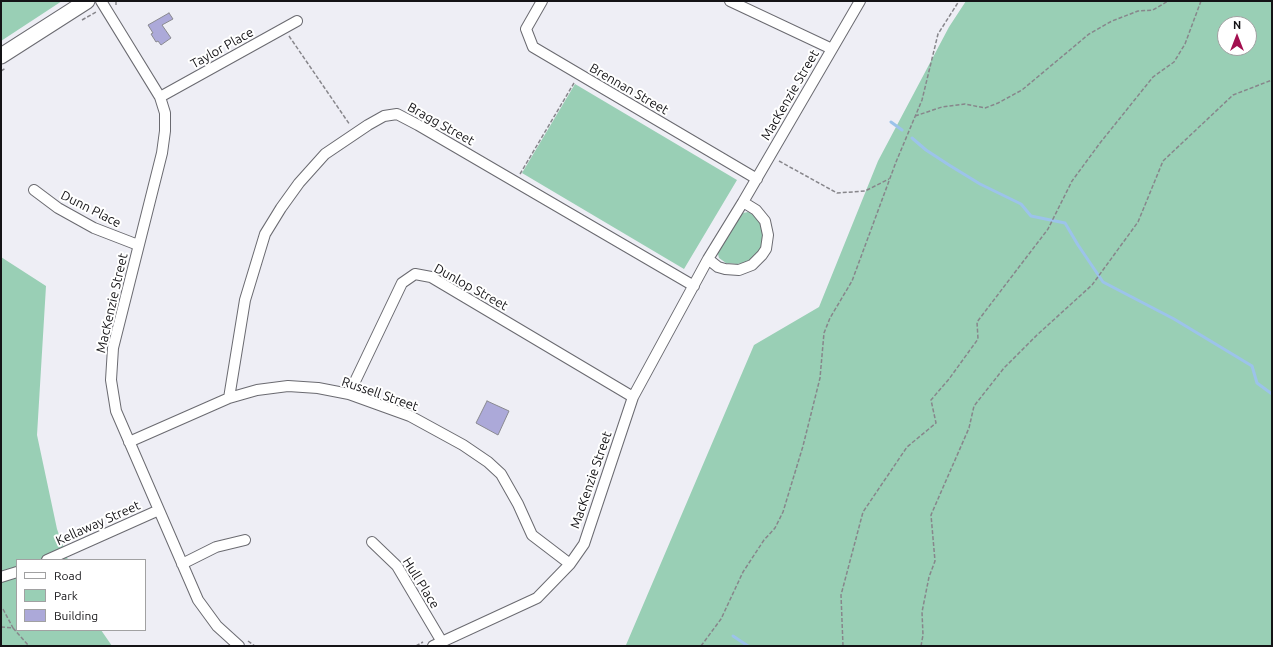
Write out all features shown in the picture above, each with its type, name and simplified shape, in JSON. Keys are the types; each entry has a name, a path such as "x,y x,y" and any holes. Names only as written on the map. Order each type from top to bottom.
{"street":[{"path":"1,56 87,1"},
{"name":"MacKenzie Street","path":"101,1 160,98 165,113 165,131 162,153 113,348 111,380 116,411 198,600 217,626 244,644"},
{"name":"Brennan Street","path":"542,1 526,29 533,47 757,179"},
{"path":"730,1 832,50"},
{"name":"MacKenzie Street","path":"433,642 537,598 570,564 584,544 633,397 708,259 757,179 860,1"},
{"name":"Taylor Place","path":"160,98 297,21"},
{"name":"Bragg Street","path":"229,398 245,300 265,234 281,208 299,184 326,154 355,133 384,116 397,114 418,125 694,286"},
{"name":"Dunn Place","path":"34,190 58,208 88,225 138,245"},
{"path":"708,259 718,267 739,270 752,265 762,255 768,242 765,221 756,210 743,202"},
{"name":"Dunlop Street","path":"349,394 402,283 415,274 431,277 633,397"},
{"name":"Russell Street","path":"130,442 229,398 257,390 288,386 318,388 349,394 410,416 463,445 488,462 501,474 518,504 532,535 570,564"},
{"name":"Kellaway Street","path":"49,559 159,510"},
{"path":"182,564 216,547 245,540"},
{"name":"Hull Place","path":"372,542 397,566 433,642"},
{"path":"1,577 16,572"}],"path":[{"path":"701,646 721,619 743,572 764,540 775,528 783,512 803,446 820,378 824,333 830,318 852,281 889,179 922,100 938,34 958,1"},
{"path":"915,116 942,107 965,104 985,108 998,103 1022,90 1089,34 1112,20 1138,11 1153,10 1168,1"},
{"path":"843,646 840,595 863,512 907,447 936,423 931,400 949,379 978,339 977,322 1048,229 1072,181 1100,143 1154,77 1174,62 1185,44 1201,1"},
{"path":"284,29 355,133"},
{"path":"515,182 579,74"},
{"path":"921,646 923,635 922,612 929,577 934,561 931,515 969,428 974,406 1004,368 1037,335 1092,285 1138,222 1163,161 1233,95 1272,80"},
{"path":"770,156 837,193 865,191 889,179"},
{"path":"3,609 13,628 29,646"},
{"path":"1,627 13,628"},
{"path":"416,646 433,642"},
{"path":"244,644 255,646"}],"green space":[{"path":"1,1 62,1 1,41"},
{"path":"966,1 1272,1 1272,646 623,646 626,645 754,345 819,307 878,161 949,27"},
{"path":"575,84 737,180 684,269 522,173"},
{"path":"748,212 759,219 764,229 762,248 752,259 744,263 726,263 719,258 719,250 740,215"},
{"path":"1,257 46,286 37,435 57,529 68,559 16,559 16,631 102,631 112,646 1,646"}],"building":[{"path":"169,13 173,19 162,25 171,38 161,45 158,41 156,42 148,25"},
{"path":"487,401 509,411 498,435 476,423"}],"waterway":[{"path":"891,122 902,130"},
{"path":"912,138 926,150 980,184 1021,204 1031,216 1065,223 1103,282 1174,319 1252,366 1257,383 1272,394"},
{"path":"733,636 748,646"}]}
